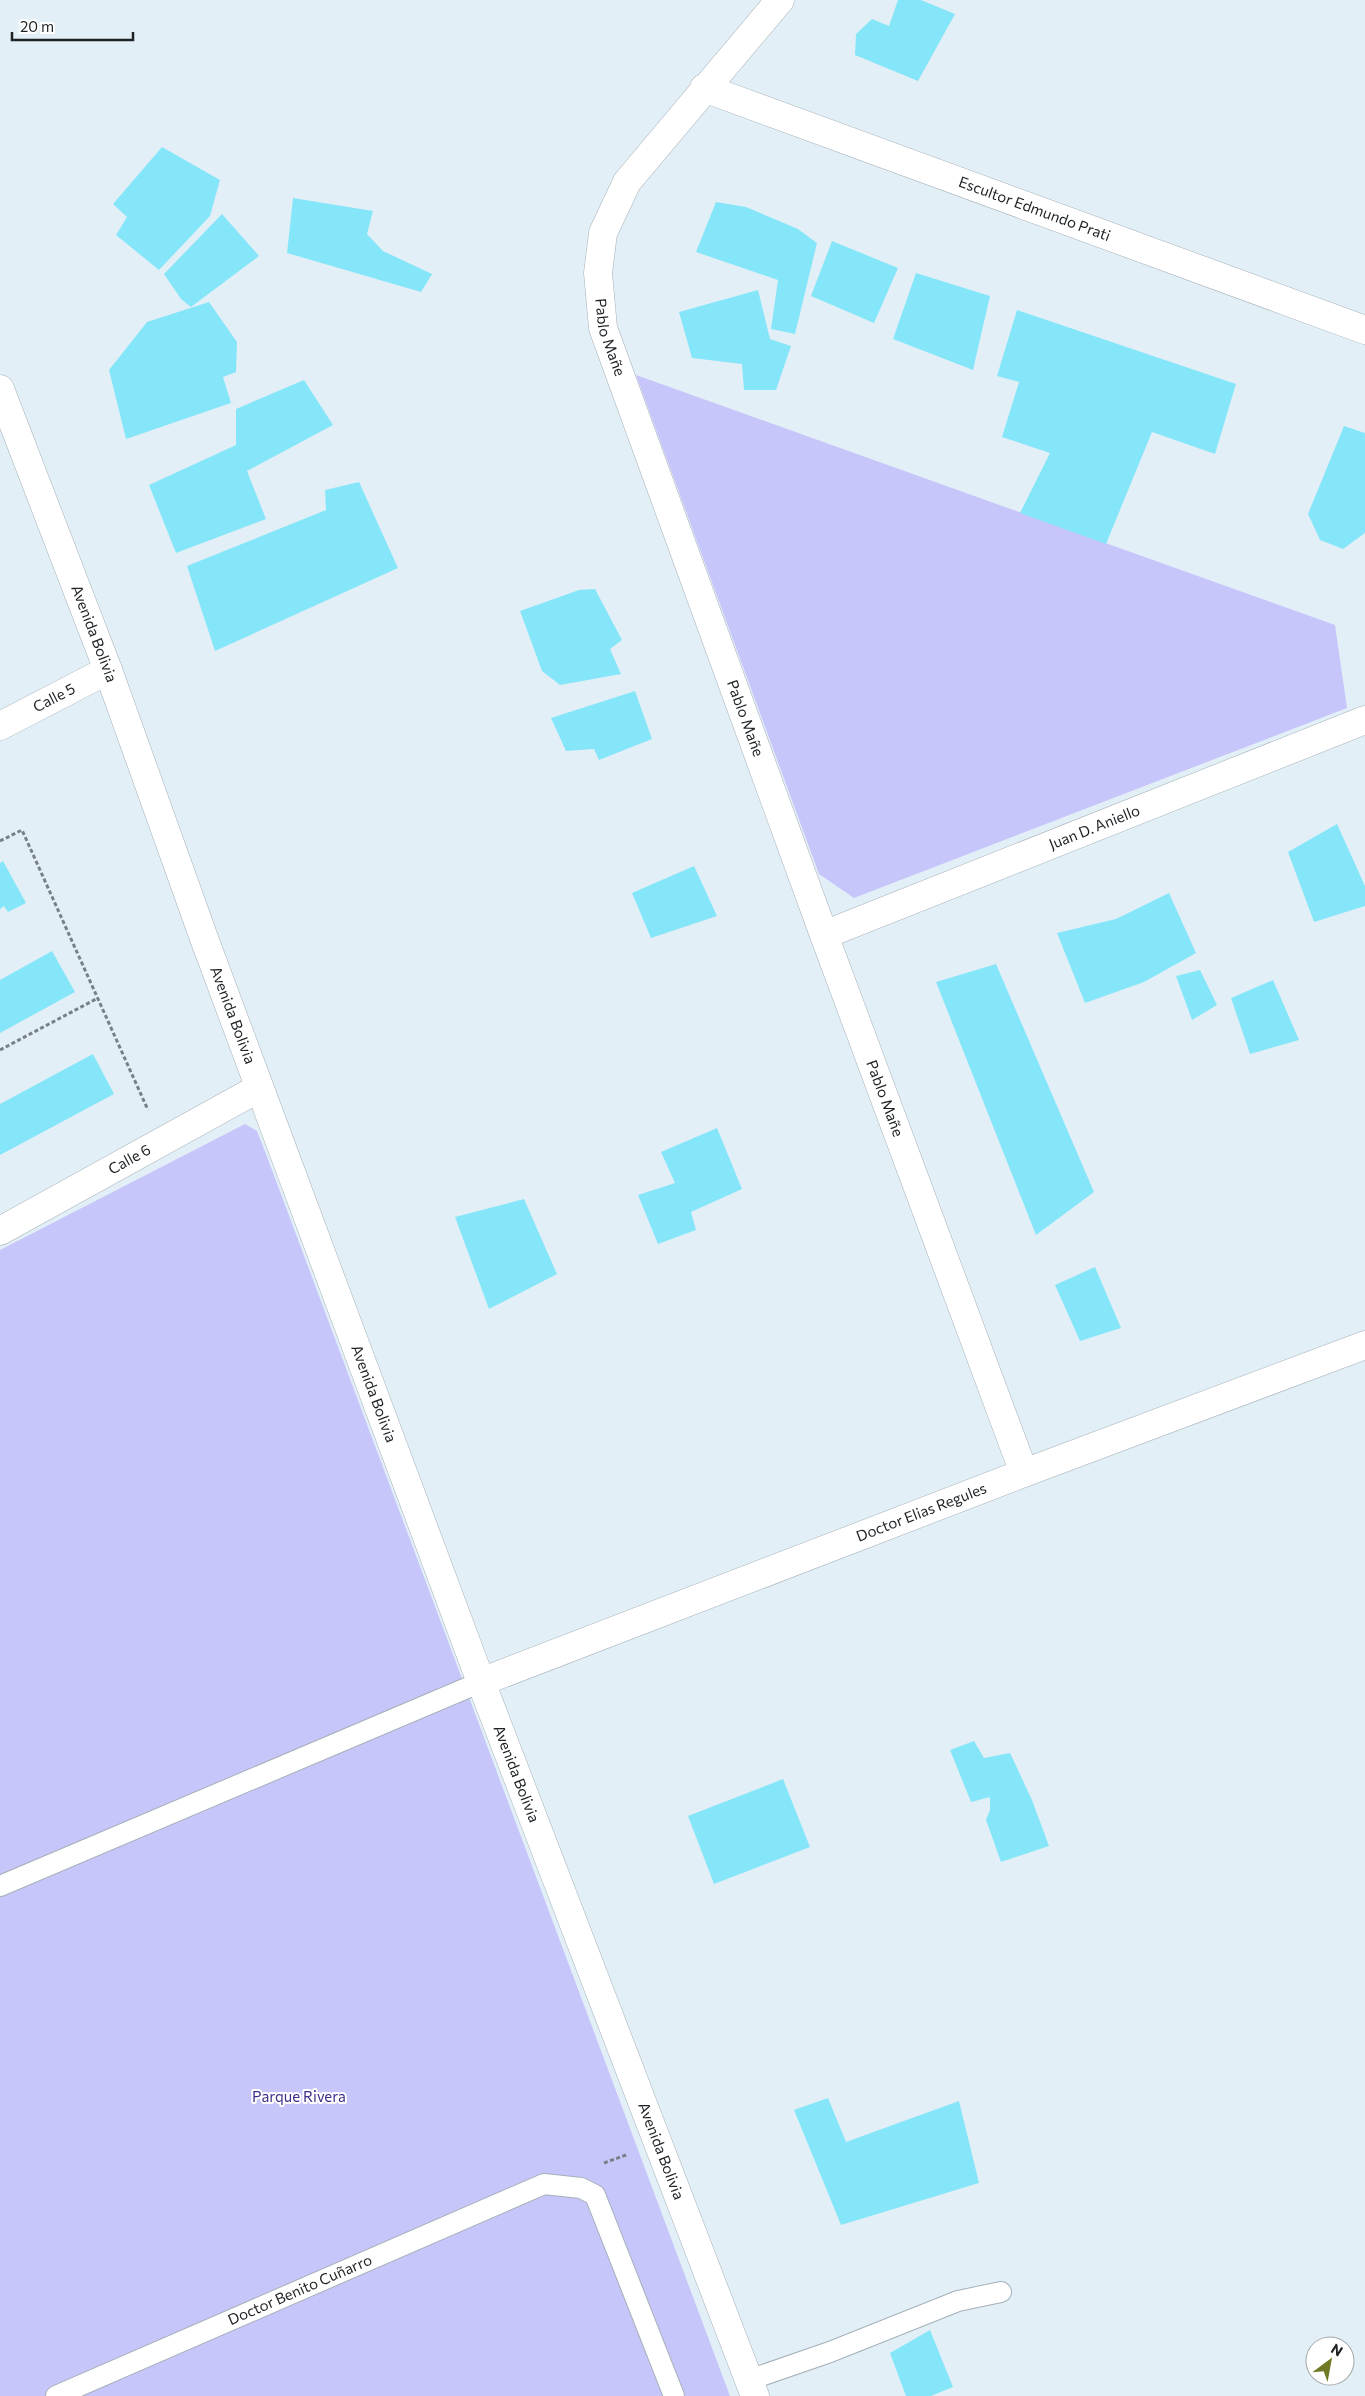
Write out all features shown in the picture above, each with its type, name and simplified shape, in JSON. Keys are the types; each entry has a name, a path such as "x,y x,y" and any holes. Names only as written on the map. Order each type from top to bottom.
{"street":[{"name":"Pablo Mañe","path":"780,0 704,88 627,182 603,233 598,273 602,328 824,935 1024,1473"},
{"name":"Escultor Edmundo Prati","path":"704,88 1365,330"},
{"name":"Avenida Bolivia","path":"0,389 108,670 260,1088 481,1682 752,2388"},
{"name":"Calle 5","path":"0,726 108,670"},
{"name":"Juan D. Aniello","path":"824,935 1365,720"},
{"name":"Calle 6","path":"0,1231 260,1088"},
{"name":"Doctor Elias Regules","path":"481,1682 1024,1473 1365,1345"}],"lane":[{"path":"0,1886 481,1682"},
{"path":"0,1871 26,1876"},
{"name":"Doctor Benito Cuñarro","path":"56,2396 544,2184 582,2188 595,2195 674,2396"},
{"path":"752,2388 830,2352 958,2301 1001,2292"}],"path":[{"path":"0,841 22,830 150,1112"},
{"path":"0,1050 98,998"}],"green space":[{"path":"636,375 1335,625 1347,708 854,898 819,874"},
{"name":"Parque Rivera","path":"245,1124 257,1131 266,1154 730,2396 0,2396 0,1250"}],"building":[{"path":"898,0 921,0 955,14 918,81 855,55 856,34 872,19 889,26"},
{"path":"162,147 220,180 210,216 159,270 116,235 127,217 113,204"},
{"path":"293,198 373,211 367,234 383,251 432,274 421,292 287,253"},
{"path":"716,202 746,207 798,229 817,243 795,334 771,329 778,280 696,252"},
{"path":"222,214 259,256 191,307 181,299 164,274"},
{"path":"832,241 898,268 874,323 811,296"},
{"path":"916,273 990,296 973,370 893,339"},
{"path":"758,290 770,339 791,346 776,390 744,390 742,364 692,358 679,312"},
{"path":"209,302 237,342 236,372 223,377 231,403 126,439 109,370 147,322"},
{"path":"1017,310 1236,384 1215,454 1152,432 1106,544 1020,513 1050,453 1002,437 1019,382 997,376"},
{"path":"304,380 333,425 247,471 266,519 176,553 149,485 236,445 236,409"},
{"path":"1344,426 1365,433 1365,533 1343,549 1320,540 1308,514"},
{"path":"359,482 398,568 215,651 187,566 326,510 325,490"},
{"path":"595,589 622,640 610,649 621,674 560,685 542,671 520,611 579,590"},
{"path":"635,691 652,739 599,760 594,749 566,751 551,718"},
{"path":"1337,824 1365,886 1365,906 1314,922 1288,852"},
{"path":"3,861 26,903 8,912 4,906 0,909 0,863"},
{"path":"694,866 717,916 651,938 632,893"},
{"path":"1169,893 1196,953 1144,982 1085,1003 1057,933 1116,919"},
{"path":"52,951 75,992 0,1033 0,980"},
{"path":"996,964 1094,1192 1036,1235 936,982"},
{"path":"1200,970 1217,1005 1192,1020 1176,976"},
{"path":"1273,980 1299,1040 1250,1054 1231,998"},
{"path":"93,1054 114,1094 0,1155 0,1104"},
{"path":"717,1128 742,1189 691,1212 696,1230 658,1244 638,1195 675,1183 661,1152"},
{"path":"524,1199 557,1274 489,1309 455,1217"},
{"path":"1095,1267 1121,1328 1080,1341 1055,1285"},
{"path":"974,1741 984,1758 1010,1753 1032,1800 1049,1846 1001,1862 986,1820 990,1810 990,1797 971,1802 950,1750"},
{"path":"783,1779 810,1847 714,1884 688,1816"},
{"path":"828,2098 846,2142 959,2101 979,2183 841,2225 794,2110"},
{"path":"930,2330 953,2387 931,2396 906,2396 890,2353"}]}
